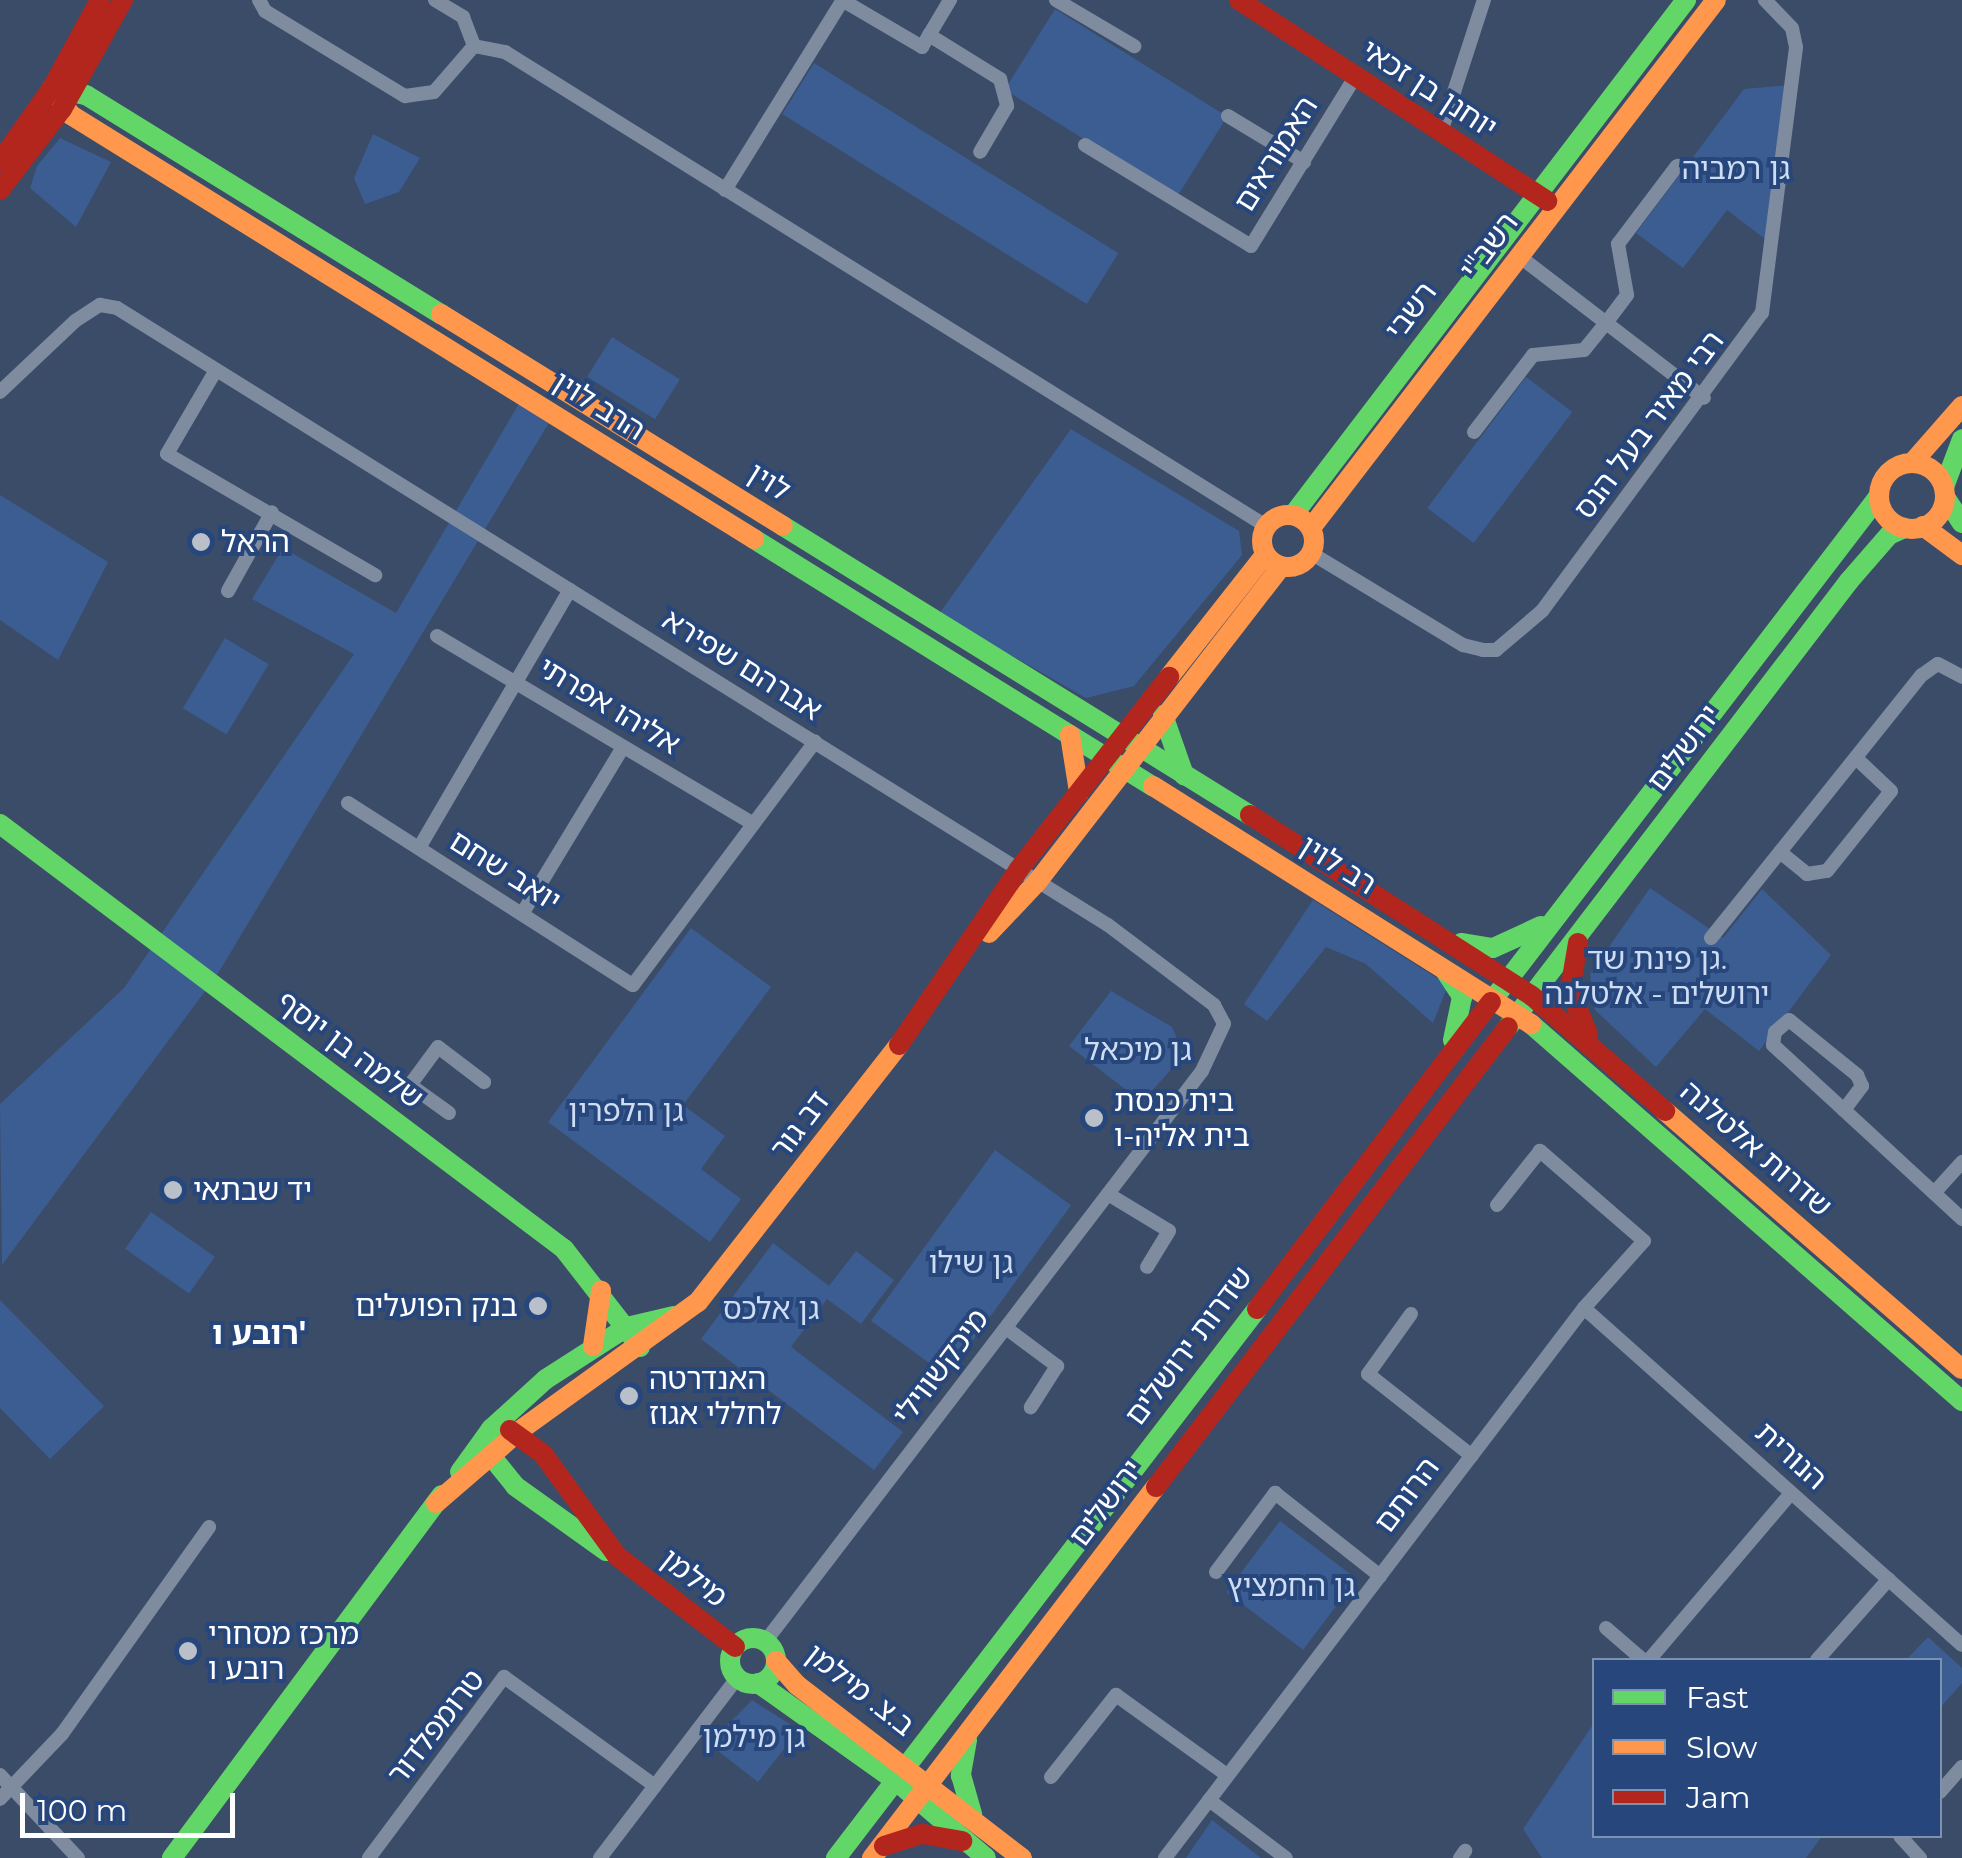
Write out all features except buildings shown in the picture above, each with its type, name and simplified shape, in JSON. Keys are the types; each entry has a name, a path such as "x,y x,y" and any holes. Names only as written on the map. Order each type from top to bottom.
{"main road":[{"path":"0,190 62,109 63,89 100,0"},
{"path":"0,162 92,58 123,0"},
{"name":"יוחנן בן זכאי","path":"1239,0 1556,207"},
{"name":"רשבי","path":"1302,522 1536,194 1686,0"},
{"name":"רשב\"י","path":"1302,522 1518,256 1716,0"},
{"path":"92,58 108,108"},
{"name":"לוין","path":"63,89 108,108 1507,979"},
{"name":"הרב לוין","path":"62,109 1124,769"},
{"path":"40,139 93,130"},
{"path":"1962,406 1912,462 1889,472 1879,496 1886,516 1962,555"},
{"path":"1914,527 1936,518 1962,438"},
{"path":"1912,462 1935,472 1962,523"},
{"name":"ירושלים","path":"1556,915 1879,496"},
{"path":"1124,769 1130,742 1273,561 1266,526 1302,522 1311,554 1298,566 1273,561"},
{"name":"ירושלים","path":"1526,1004 1849,581 1889,535 1914,527"},
{"path":"1094,719 1159,706"},
{"path":"1159,706 1184,776"},
{"path":"1070,735 1079,792"},
{"name":"דב גור","path":"436,1503 518,1431 682,1314 728,1270 958,966 1018,869 1106,757 1130,742"},
{"name":"דב גור","path":"958,966 1038,881 1124,769"},
{"name":"רב לוין","path":"1124,769 1493,996 1526,1004"},
{"name":"שלמה בן יוסף","path":"0,824 564,1249 601,1291 640,1347"},
{"path":"1449,940 1494,948 1522,940 1556,915"},
{"name":"שדרות ירושלים","path":"870,1814 1556,915"},
{"path":"1586,925 1573,955 1570,990 1597,1048"},
{"path":"1438,962 1462,997 1442,1063"},
{"name":"שדרות אלטלנה","path":"1507,979 1563,1048 1962,1401"},
{"path":"1472,1075 1526,1004"},
{"name":"שדרות אלטלנה","path":"1526,1004 1597,1048 1962,1369"},
{"path":"1472,1075 1514,1042 1539,1038 1563,1048"},
{"name":"ירושלים","path":"971,1730 1472,1075"},
{"path":"593,1346 601,1291"},
{"name":"דב גור","path":"172,1858 491,1429 593,1346 627,1327 682,1314"},
{"path":"544,1454 547,1412"},
{"path":"491,1429 518,1431 544,1454 617,1556 559,1523 515,1486 491,1456 491,1429"},
{"path":"464,1478 515,1486"},
{"name":"מילמן","path":"617,1556 734,1648"},
{"path":"752,1638 765,1642 776,1661 758,1684 737,1678 730,1660 734,1648 752,1638"},
{"name":"ב.צ. מילמן","path":"776,1661 797,1685 924,1791"},
{"name":"ב.צ. מילמן","path":"758,1684 871,1750"},
{"path":"875,1854 971,1730"},
{"path":"971,1730 961,1775 975,1820"},
{"path":"836,1858 870,1814 871,1750 933,1734"},
{"name":"דב גור","path":"154,1858 260,1736"},
{"path":"924,1791 975,1820 1022,1858"},
{"path":"924,1791 986,1858"},
{"path":"875,1854 917,1835 968,1842"}],"street":[{"path":"259,0 264,11 405,96 434,92 474,46"},
{"path":"435,0 463,18 474,46"},
{"path":"725,190 843,0 922,47 950,0"},
{"path":"1056,0 1134,46"},
{"path":"1441,132 1484,0"},
{"name":"רבי מאיר בעל הנס","path":"1311,554 1463,645 1496,650 1542,612 1746,341 1771,285 1796,48 1792,28 1765,0"},
{"path":"929,35 1000,79 1007,106 980,152"},
{"path":"474,46 505,52 1266,526"},
{"name":"האמוראים","path":"1084,145 1251,246 1355,77"},
{"path":"1228,116 1304,162"},
{"path":"1474,432 1533,356 1584,350 1606,323 1626,295 1618,244 1677,166"},
{"path":"1518,256 1704,398"},
{"name":"אברהם שפירא","path":"0,392 100,305 117,308 1038,881 1200,990 1224,1024"},
{"path":"216,370 167,454 375,575"},
{"path":"228,590 272,512"},
{"path":"418,848 570,590"},
{"name":"אליהו אפרתי","path":"437,636 753,824"},
{"path":"1711,938 1922,675 1938,664 1962,677"},
{"path":"753,824 814,742"},
{"path":"522,914 624,747"},
{"path":"1780,852 1806,874 1827,870 1838,857 1890,791 1856,758"},
{"name":"יואב שחם","path":"348,803 634,985 753,824"},
{"path":"1844,1110 1862,1086 1857,1074 1790,1020 1775,1032 1773,1045 1962,1219"},
{"name":"מיכקשווילי","path":"765,1642 1202,1071 1224,1024"},
{"path":"448,1113 410,1085 438,1047 484,1082"},
{"name":"הרותם","path":"1164,1858 1584,1308 1644,1241 1540,1151 1497,1206"},
{"path":"1934,1193 1962,1162"},
{"path":"1108,1194 1170,1231 1147,1267"},
{"name":"הנורית","path":"1584,1308 1962,1645"},
{"path":"1411,1314 1368,1374 1472,1456"},
{"path":"1006,1328 1057,1366 1031,1408"},
{"path":"1648,1658 1791,1492"},
{"path":"1216,1572 1274,1493 1380,1576"},
{"path":"0,1799 62,1734 209,1527"},
{"path":"1820,1658 1889,1579"},
{"path":"1606,1628 1644,1658"},
{"name":"טרומפלדור","path":"369,1858 504,1677 656,1786"},
{"path":"600,1858 737,1678"},
{"path":"1050,1777 1116,1695 1228,1776"},
{"path":"1942,1790 1962,1767"},
{"path":"0,1775 78,1858"},
{"path":"1209,1800 1286,1858"},
{"path":"1902,1838 1920,1858"}],"green space":[{"path":"1055,9 1227,117 1177,197 1005,90"},
{"path":"814,63 1118,253 1087,304 782,114"},
{"name":"גן רמביה","path":"1788,85 1769,242 1727,210 1683,268 1636,233 1744,89"},
{"path":"373,134 420,158 399,192 365,204 354,178"},
{"path":"60,138 111,162 76,227 30,188 37,166"},
{"path":"612,337 680,379 655,419 587,377"},
{"path":"1526,377 1572,412 1474,543 1427,508"},
{"path":"520,402 550,421 217,975 2,1265 0,1104 124,988 354,654 252,599 283,548 396,613"},
{"path":"1071,429 1239,531 1242,555 1134,686 1086,698 939,614"},
{"path":"0,495 108,562 58,660 0,620"},
{"path":"225,638 269,664 226,735 183,708"},
{"name":"גן פינת שד. ירושלים - אלטלנה","path":"1650,888 1723,938 1762,889 1831,955 1759,1051 1705,1009 1656,1067 1595,1010 1590,974"},
{"path":"1313,900 1448,985 1433,1023 1366,964 1326,947 1267,1021 1244,1004"},
{"name":"גן הלפרין","path":"691,928 771,987 683,1105 725,1136 701,1169 741,1199 710,1242 548,1122"},
{"name":"גן מיכאל","path":"1111,991 1172,1027 1184,1055 1142,1102 1069,1046"},
{"name":"גן שילו","path":"995,1150 1071,1205 947,1376 871,1321"},
{"path":"151,1212 215,1257 189,1294 125,1249"},
{"name":"גן אלכס","path":"773,1243 829,1286 856,1251 894,1280 861,1324 827,1299 791,1347 903,1432 874,1470 701,1339"},
{"path":"0,1300 104,1406 50,1459 0,1408"},
{"name":"גן החמציץ","path":"1280,1521 1357,1579 1303,1650 1226,1592"},
{"path":"1928,1637 1962,1668 1962,1683 1942,1706 1942,1658 1908,1658"},
{"name":"גן מילמן","path":"752,1700 799,1730 758,1782 709,1744"},
{"path":"1592,1726 1592,1838 1821,1838 1806,1858 1542,1858 1523,1829"},
{"path":"1212,1820 1261,1858 1186,1858"}],"traffic: fast":[{"path":"1293,515 1686,0"},
{"path":"52,88 86,95 441,314"},
{"path":"1944,487 1962,439"},
{"path":"1491,1002 1879,496"},
{"path":"1945,497 1962,523"},
{"path":"783,526 1250,815"},
{"path":"1508,1027 1849,581 1889,535 1904,528"},
{"path":"754,539 1153,786"},
{"path":"1163,715 1184,775"},
{"path":"0,824 564,1249 640,1347"},
{"path":"1461,943 1493,948 1541,926"},
{"path":"1446,972 1462,997 1453,1040"},
{"path":"1531,1024 1962,1401"},
{"path":"836,1858 1257,1309"},
{"path":"460,1472 491,1429 546,1379 627,1327 673,1316"},
{"path":"491,1446 491,1456 515,1486 606,1551"},
{"path":"172,1858 442,1495"},
{"path":"753,1638 769,1645 776,1661 769,1677 753,1684 737,1677 730,1661 737,1645 753,1638"},
{"path":"758,1683 896,1781 986,1858"},
{"path":"967,1740 961,1775 972,1814"}],"traffic: slow":[{"path":"1311,528 1716,0"},
{"path":"52,88 71,115 754,539"},
{"path":"441,314 783,526"},
{"path":"1912,463 1962,406"},
{"path":"1912,463 1935,473 1945,496 1935,519 1912,529 1889,519 1879,496 1889,473 1912,463"},
{"path":"1288,515 1307,522 1314,541 1307,560 1288,567 1269,560 1262,541 1269,522 1288,515"},
{"path":"1923,526 1962,555"},
{"path":"1169,677 1265,555"},
{"path":"989,933 1038,881 1281,567"},
{"path":"1070,735 1079,792"},
{"path":"1153,786 1531,1024"},
{"path":"436,1503 519,1431 698,1302 899,1045"},
{"path":"1665,1111 1962,1369"},
{"path":"593,1346 601,1291"},
{"path":"872,1858 1156,1487"},
{"path":"776,1661 797,1685 1022,1858"}],"traffic: jam":[{"path":"0,162 52,88 100,0"},
{"path":"0,190 62,109 123,0"},
{"path":"1239,0 1547,201"},
{"path":"899,1045 1019,869 1169,677"},
{"path":"1250,815 1532,996 1665,1111"},
{"path":"1578,943 1570,990 1588,1034"},
{"path":"1257,1309 1491,1002"},
{"path":"1156,1487 1508,1027"},
{"path":"510,1430 543,1454 617,1556 735,1647"},
{"path":"884,1846 922,1834 962,1841"}],"place":[{"name":"הראל","path":"201,542"},
{"name":"בית כנסת בית אליה-ו","path":"1094,1118"},
{"name":"יד שבתאי","path":"173,1190"},
{"name":"בנק הפועלים","path":"538,1306"},
{"name":"האנדרטה לחללי אגוז","path":"629,1396"},
{"name":"מרכז מסחרי רובע ו","path":"188,1651"}],"district":[{"name":"רובע ו'","path":"259,1333"}]}
